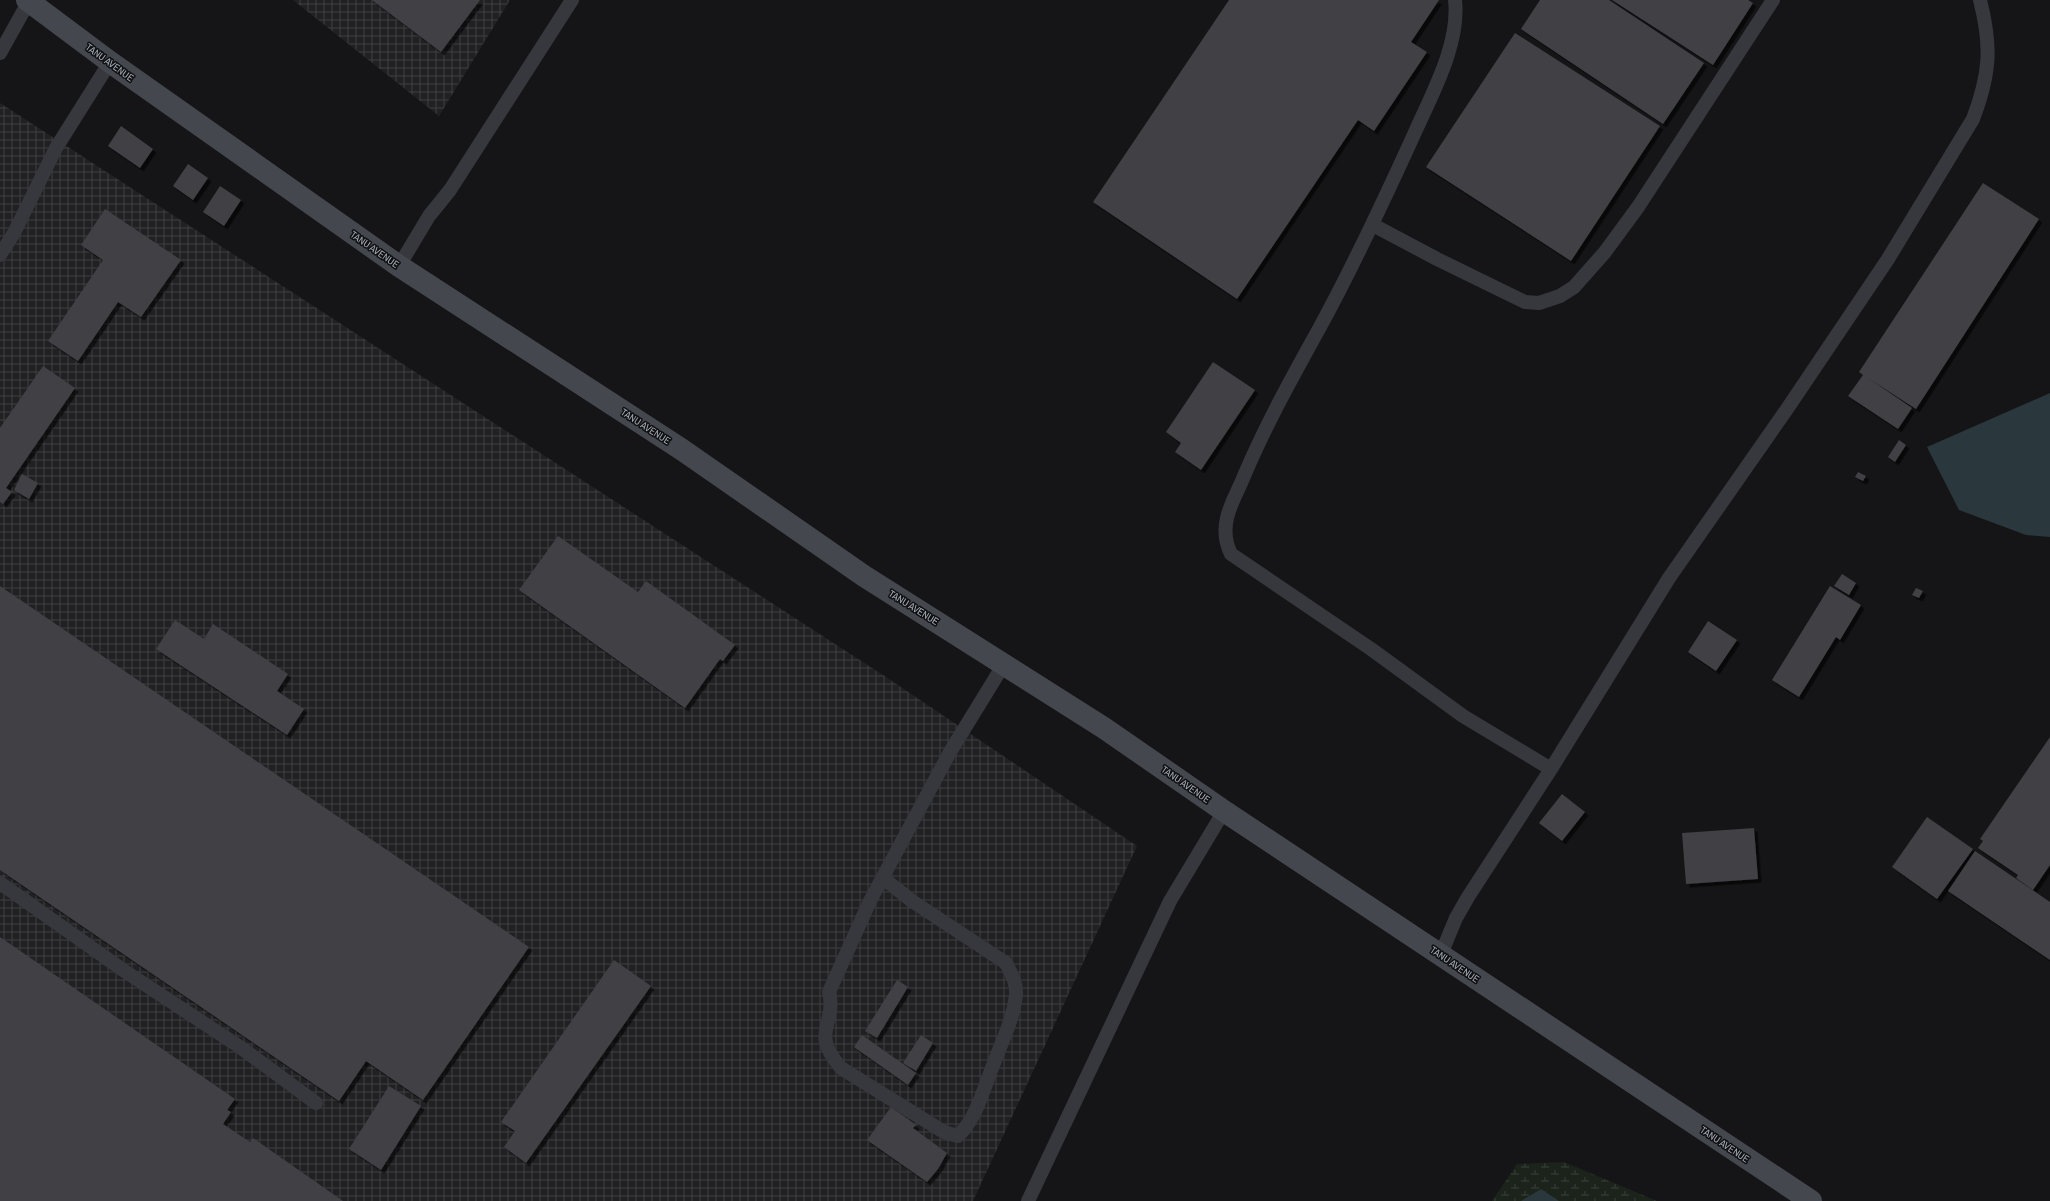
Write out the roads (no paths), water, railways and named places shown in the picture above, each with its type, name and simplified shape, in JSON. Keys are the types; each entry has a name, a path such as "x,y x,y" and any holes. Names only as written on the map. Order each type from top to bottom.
{"street":[{"name":"TANU AVENUE","path":"28,1 110,62 399,266 680,449 864,576 1104,728 1224,811 1811,1201"}],"lane":[{"path":"399,266 429,216 450,190 572,0"},
{"path":"1456,0 1455,21 1448,52 1434,89 1373,225 1260,439 1227,517 1226,541 1231,554 1371,650 1462,716 1551,769"},
{"path":"1373,225 1437,259 1525,302 1539,303 1560,296 1574,287 1605,252 1638,207 1773,0"},
{"path":"1441,954 1456,918 1468,897 1551,769 1669,578 1787,409 1888,259 1973,119 1982,97 1989,58 1988,38 1980,0"},
{"path":"0,53 28,1"},
{"path":"0,255 14,233 56,148 110,62"},
{"path":"883,878 912,901 1006,963 1014,977 1016,993 1010,1024 975,1111 965,1129 958,1136 944,1132 841,1068 831,1056 825,1043 826,1024 831,1002 828,992 870,901 950,752 1004,664"},
{"path":"1028,1201 1170,901 1224,811"},
{"path":"0,883 123,970 240,1047 316,1103"}]}
